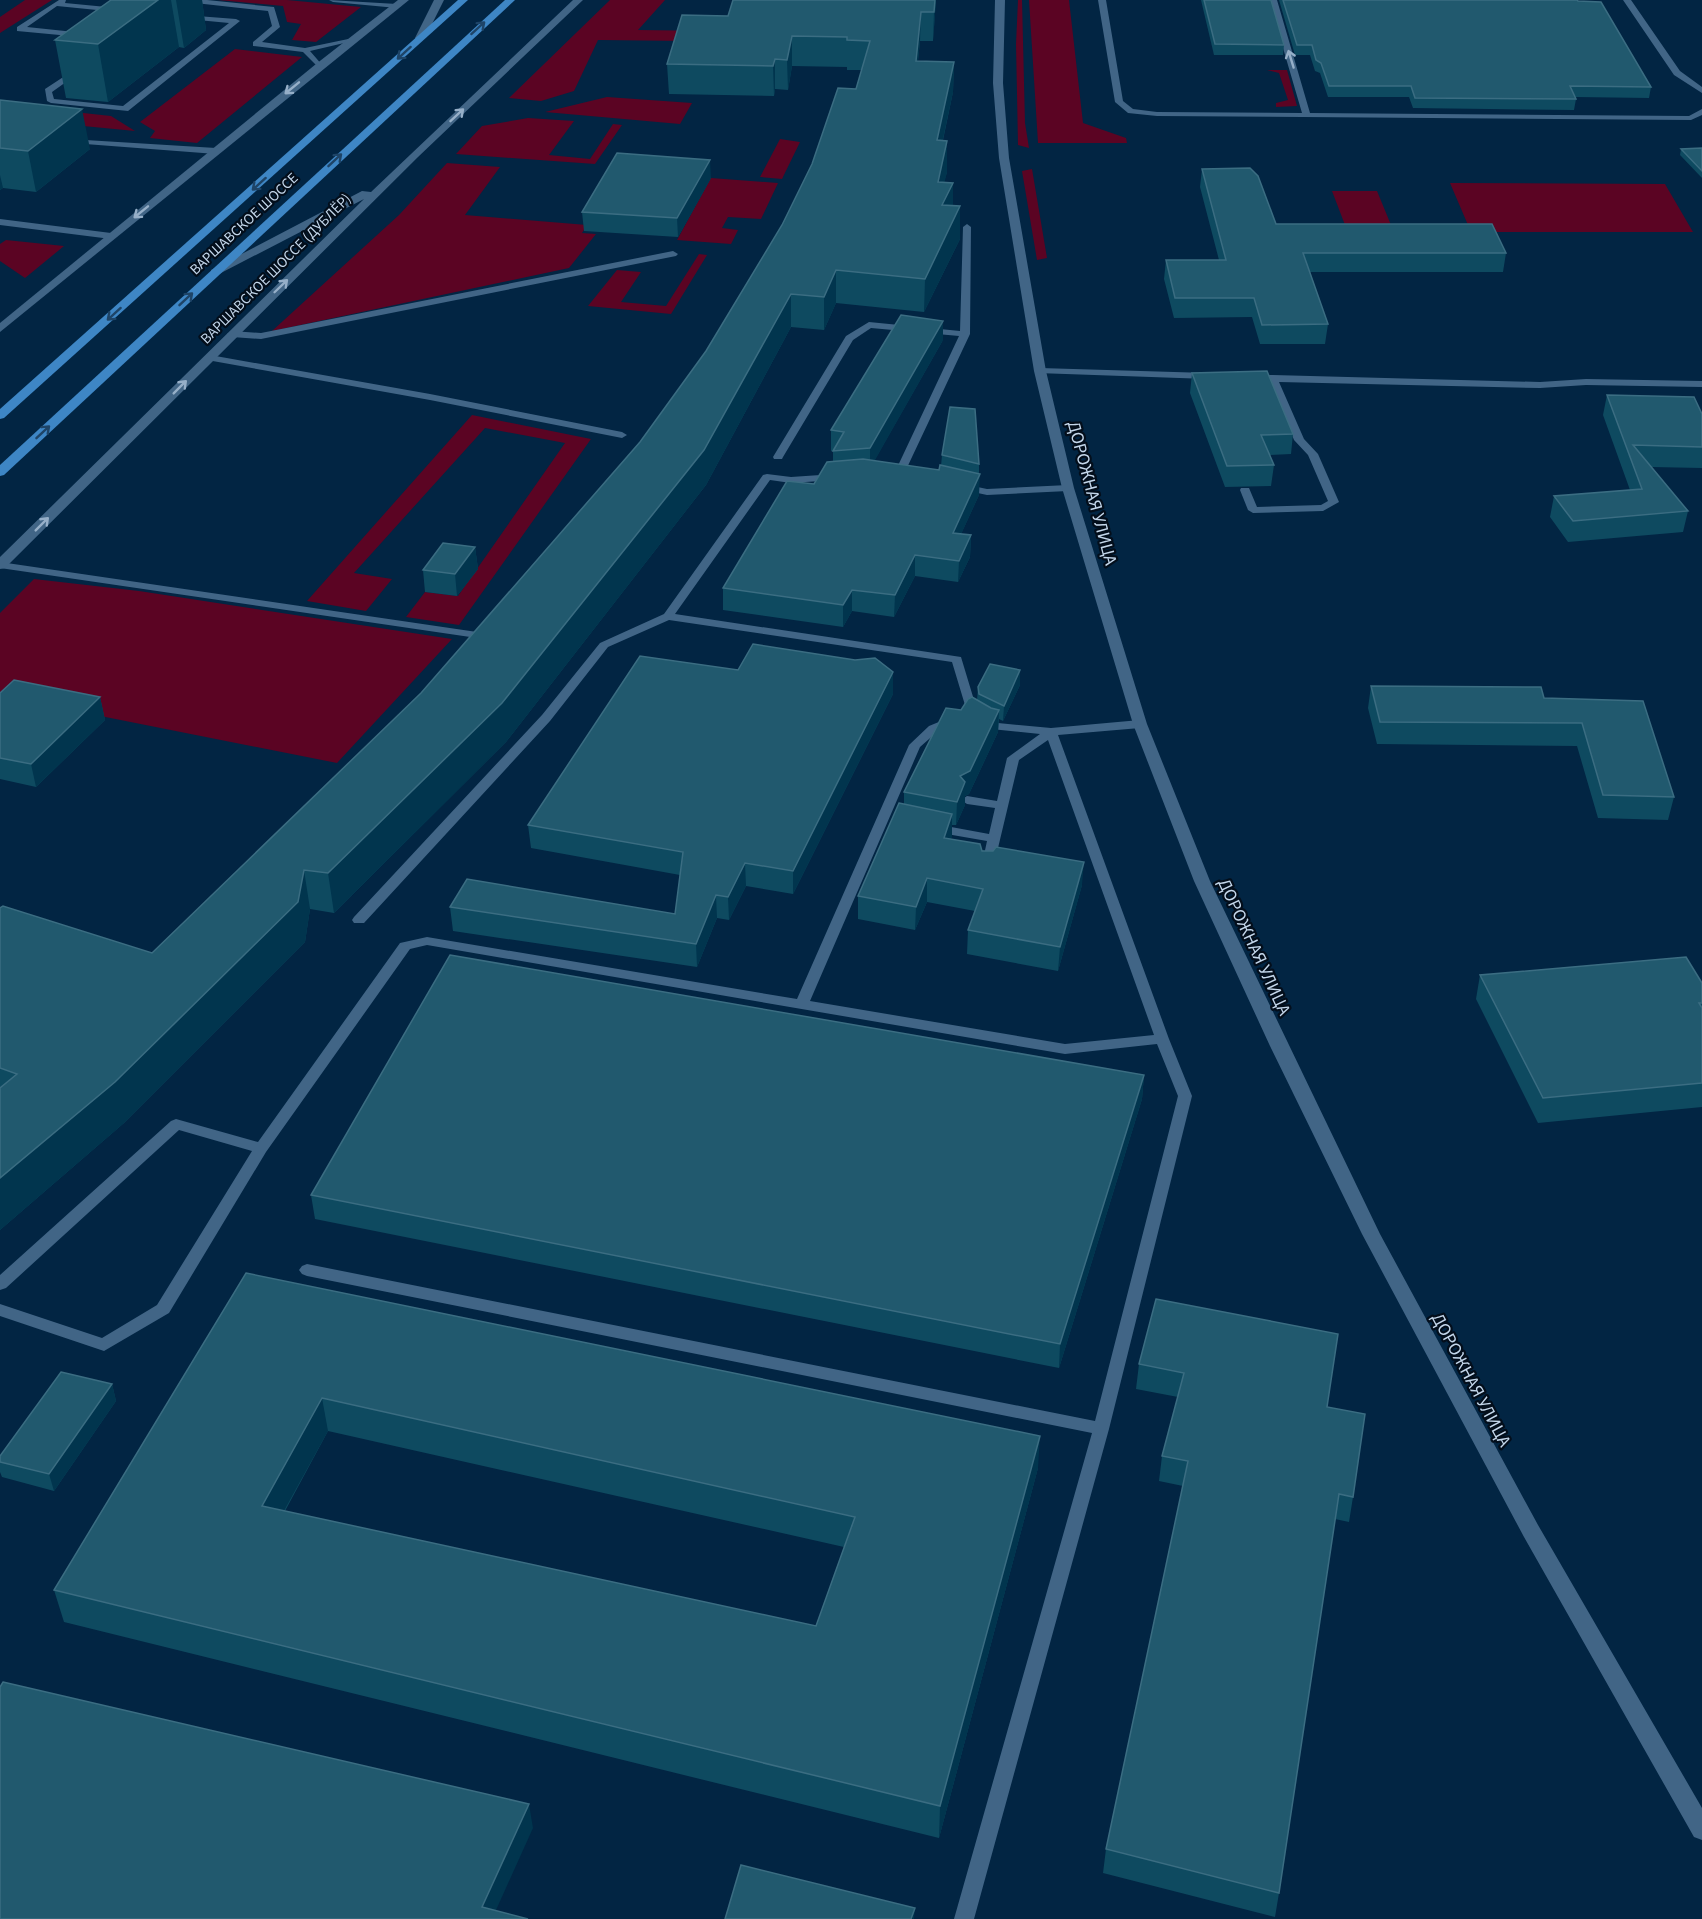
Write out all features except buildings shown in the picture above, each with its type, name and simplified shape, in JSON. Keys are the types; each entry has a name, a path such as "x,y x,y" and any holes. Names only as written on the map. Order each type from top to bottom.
{"main road":[{"path":"420,38 438,0"},
{"name":"ВАРШАВСКОЕ ШОССЕ","path":"0,415 463,0"},
{"name":"ВАРШАВСКОЕ ШОССЕ","path":"0,472 510,0"},
{"name":"ВАРШАВСКОЕ ШОССЕ (ДУБЛЁР)","path":"0,565 414,155 578,0"},
{"name":"ДОРОЖНАЯ УЛИЦА","path":"1000,0 998,82 1005,158 1020,263 1040,371 1068,488 1140,724 1202,881 1371,1234 1530,1531 1702,1830"},
{"path":"0,329 319,66 400,3"},
{"path":"215,272 343,207 372,189 414,155"}],"lane":[{"path":"67,0 56,4 20,29 85,36"},
{"path":"186,0 271,9 276,27 256,44 304,50 352,40"},
{"path":"333,0 400,3"},
{"path":"1102,0 1119,102 1131,111 1157,114 1691,117 1702,111"},
{"path":"1272,0 1307,115"},
{"path":"1627,0 1677,73 1702,91"},
{"path":"56,4 123,10"},
{"path":"83,65 48,91 51,101 125,109 236,21 180,16"},
{"path":"304,50 319,66"},
{"path":"60,139 216,151"},
{"path":"0,222 111,236"},
{"path":"900,474 965,334 967,227"},
{"path":"232,334 261,336 673,254"},
{"path":"778,457 849,338 869,325 965,334"},
{"path":"210,358 430,397 622,435"},
{"path":"1040,371 1214,377"},
{"path":"1238,377 1540,385 1586,382 1702,384"},
{"path":"1245,490 1253,510 1323,508 1334,502 1313,454 1299,440 1273,378"},
{"path":"359,921 546,718 604,645 668,616 767,477 792,480 846,476"},
{"path":"954,485 987,492 1068,488"},
{"path":"0,565 477,635"},
{"path":"668,616 957,659 972,712 995,726 1051,732 1140,724"},
{"path":"802,1004 889,819 915,745 933,729 972,712"},
{"path":"987,869 1013,758 1051,732"},
{"path":"964,1919 1101,1429 1185,1096 1162,1039 1051,732"},
{"path":"967,800 1001,805"},
{"path":"922,826 995,839"},
{"path":"0,1310 104,1345 163,1309 261,1148 405,946 427,941 1065,1049 1162,1039"},
{"path":"0,1284 176,1124 261,1148"},
{"path":"307,1270 1101,1429"}],"shaded area":[{"path":"25,0 52,0 0,33 0,17"},
{"path":"218,0 287,0 361,7 316,42 292,40 301,24 287,22 283,6"},
{"path":"610,0 665,0 638,30 716,31 688,41 598,40 574,91 541,101 509,98"},
{"path":"1018,0 1022,0 1025,123 1029,148 1018,145 1016,44"},
{"path":"1029,0 1069,0 1083,123 1126,138 1127,143 1038,143"},
{"path":"235,49 302,57 197,143 150,138 155,131 140,122"},
{"path":"1267,70 1287,70 1297,106 1276,107 1276,103 1288,100 1279,73"},
{"path":"607,97 692,103 680,124 545,112"},
{"path":"0,104 111,116 135,131 0,118"},
{"path":"528,118 574,121 549,155 590,159 613,124 622,125 595,164 456,154 482,126"},
{"path":"780,139 800,142 782,179 760,177"},
{"path":"447,163 500,167 465,215 587,225 582,233 596,234 569,268 272,331 399,215"},
{"path":"1032,169 1047,258 1037,260 1022,171"},
{"path":"711,178 778,183 761,219 728,217 722,228 738,230 731,244 677,240"},
{"path":"1450,183 1665,184 1693,232 1471,232"},
{"path":"1332,191 1377,191 1391,225 1345,225"},
{"path":"6,240 64,246 25,278 0,261 0,244"},
{"path":"699,254 707,255 671,314 588,306 617,270 641,272 621,302 666,306"},
{"path":"472,415 591,439 459,625 406,617 425,592 458,596 565,443 485,428 354,573 392,579 366,611 307,601"},
{"path":"34,579 139,591 452,639 337,763 0,696 0,613"}]}
